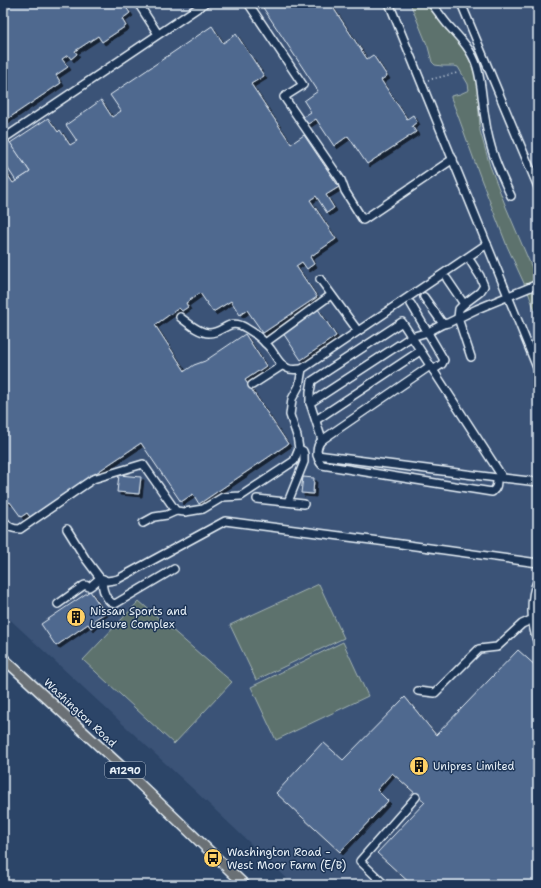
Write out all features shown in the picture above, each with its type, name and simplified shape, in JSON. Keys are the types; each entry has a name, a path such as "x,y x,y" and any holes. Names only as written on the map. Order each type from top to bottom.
{"main road":[{"name":"Washington Road","path":"3,658 123,768 245,885"}],"lane":[{"path":"138,3 158,34"},
{"path":"3,139 205,3"},
{"path":"248,3 303,85 284,98 341,180 345,191 363,220 453,159"},
{"path":"389,3 538,370"},
{"path":"431,3 468,48 477,67 492,151 511,196"},
{"path":"461,3 538,187"},
{"path":"180,317 196,329 208,333 215,332 230,324 244,327 259,336 288,369 302,369 487,244"},
{"path":"471,262 480,276 484,286 480,292 459,309 458,318 471,357"},
{"path":"320,279 358,331"},
{"path":"447,279 464,304"},
{"path":"310,403 411,337 428,332 443,324 448,324 477,309 538,284"},
{"path":"265,343 331,295"},
{"path":"424,297 443,324"},
{"path":"411,304 444,360 442,364 432,368 322,440 318,446 317,455 319,462 322,465 492,492 495,490 500,478"},
{"path":"322,440 310,403 312,381 402,322 500,478 503,481 538,486"},
{"path":"316,420 420,351"},
{"path":"252,385 283,365"},
{"path":"143,524 154,517 167,515 176,511 185,512 203,509 223,497 241,496 294,461 299,449 297,436 290,415 292,399 300,386 302,369"},
{"path":"288,502 304,462 303,451 299,449"},
{"path":"317,455 538,482"},
{"path":"3,520 13,529 20,529 93,479 143,464 176,511"},
{"path":"257,499 304,504"},
{"path":"67,528 86,558 102,578 108,581 118,579 226,521 538,563"},
{"path":"102,578 102,588 111,602 115,604 174,569"},
{"path":"58,604 85,585 89,587 102,578"},
{"path":"538,579 535,586 532,605 535,636 538,644"},
{"path":"418,691 435,692 479,649 497,647 522,624 533,619"},
{"path":"385,885 360,861 416,797"}],"path":[{"path":"421,81 457,73"}],"shaded area":[{"path":"3,3 538,3 538,885 294,885 192,788 3,613"}],"green space":[{"path":"410,3 426,3 432,12 457,39 471,63 476,78 480,131 490,166 538,282 538,319 528,292 507,246 451,98 451,96 469,90 468,84 458,67 435,65 432,62 428,47"},
{"path":"319,584 344,638 256,680 230,625"},
{"path":"139,601 232,682 174,744 83,660"},
{"path":"343,642 368,696 276,740 251,687"}],"building":[{"path":"3,3 123,3 130,13 122,19 126,26 102,42 98,36 75,51 77,54 71,59 68,55 62,59 68,67 56,75 61,83 3,122"},
{"path":"260,3 330,3 367,59 373,55 387,76 381,80 407,119 413,115 417,122 412,126 416,132 367,164 348,136 334,146 316,119 308,124 303,117 311,112 304,101 318,91"},
{"path":"212,26 223,43 236,34 264,76 251,84 291,144 304,135 339,187 326,195 334,208 327,213 316,196 310,200 336,239 310,257 314,264 307,269 302,262 296,266 317,297 263,333 247,310 240,315 231,301 213,312 200,293 186,303 188,307 182,311 179,308 155,325 185,371 194,365 205,361 245,334 266,366 245,380 288,444 199,504 193,494 181,502 141,443 30,517 27,513 21,517 10,502 8,503 3,496 3,168 13,183 30,172 10,143 48,118 58,132 60,130 70,145 77,141 66,125 101,100 112,117 121,111 110,95"},
{"path":"3,132 30,172 16,181 3,161"},
{"path":"318,309 336,336 301,360 283,333"},
{"path":"119,475 141,477 139,494 117,492"},
{"path":"303,477 314,478 313,494 301,493"},
{"name":"Nissan Sports and Leisure Complex","path":"90,591 105,613 94,620 96,624 91,628 88,624 56,646 41,624"},
{"name":"Unipres Limited","path":"518,650 538,668 538,885 412,885 377,853 425,802 392,773 377,790 388,801 340,852 276,793 323,742 343,760 405,697 436,735"}],"place":[{"name":"Nissan Sports and Leisure Complex","path":"76,617"},
{"name":"Unipres Limited","path":"419,766"},
{"name":"Washington Road - West Moor Farm (E/B)","path":"213,858"}]}
